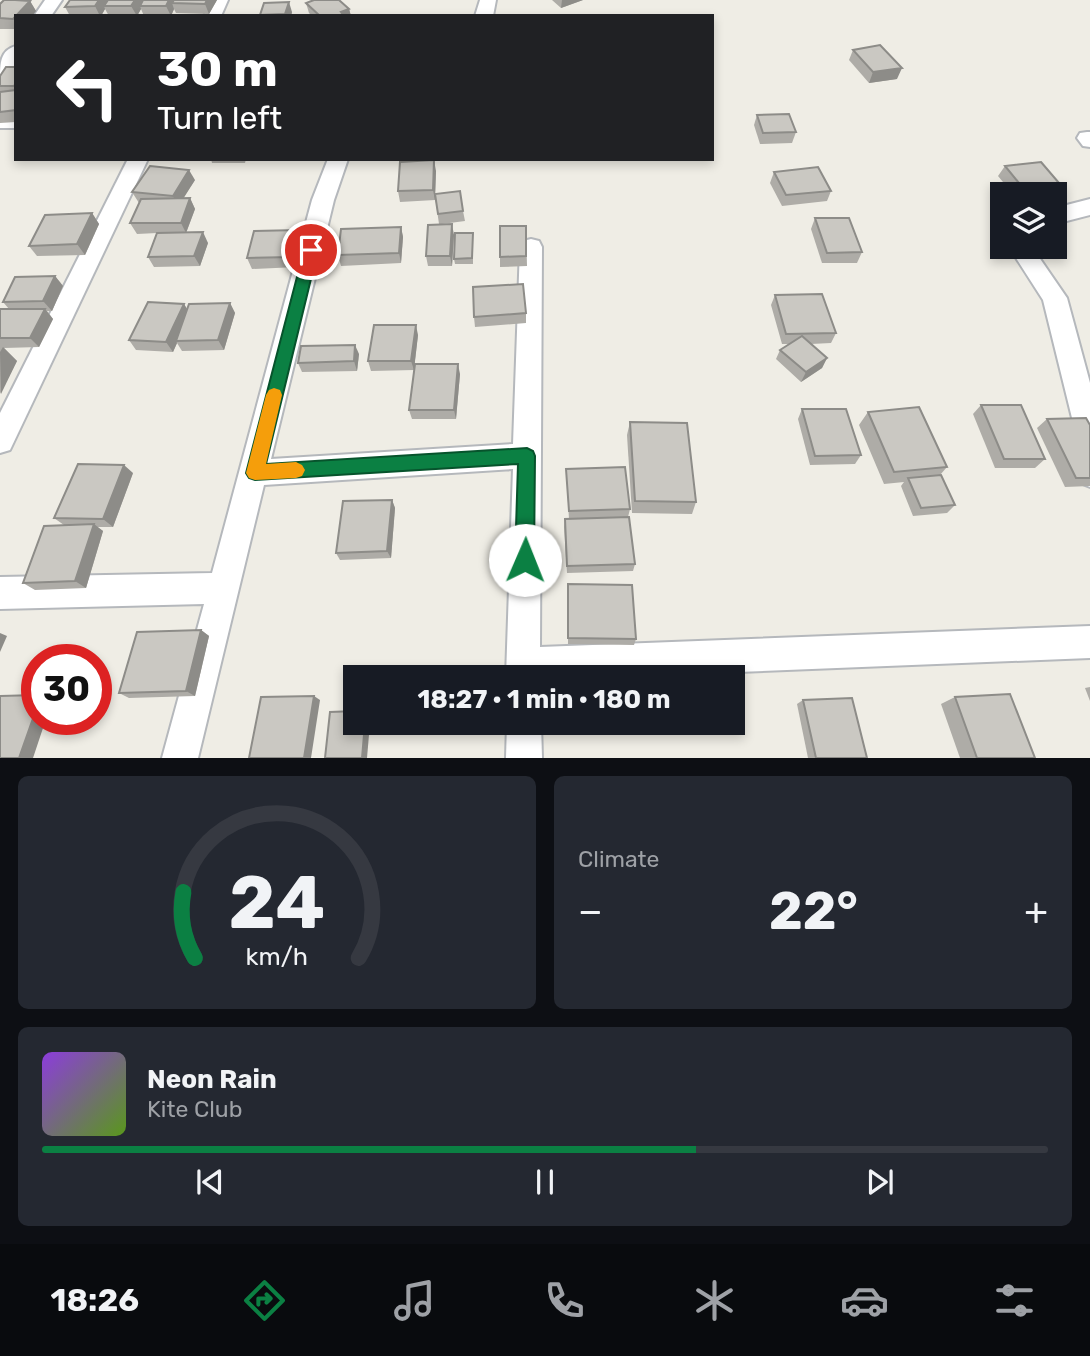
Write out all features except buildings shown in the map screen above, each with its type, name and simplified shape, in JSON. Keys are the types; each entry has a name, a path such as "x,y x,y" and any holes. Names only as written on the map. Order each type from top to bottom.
{"street":[{"path":"0,72 14,54"},
{"path":"0,440 137,161"},
{"path":"180,758 323,200 337,161"},
{"path":"1067,214 1090,206"},
{"path":"523,665 531,247"},
{"path":"1028,259 1055,299 1087,422 1090,474"},
{"path":"255,473 527,456"},
{"path":"0,593 224,588"},
{"path":"640,665 1090,642"},
{"path":"524,735 524,758"}],"slow traffic":[{"path":"274,395 255,473 296,470"}],"route":[{"path":"311,250 255,473 527,456 525,560"}]}
